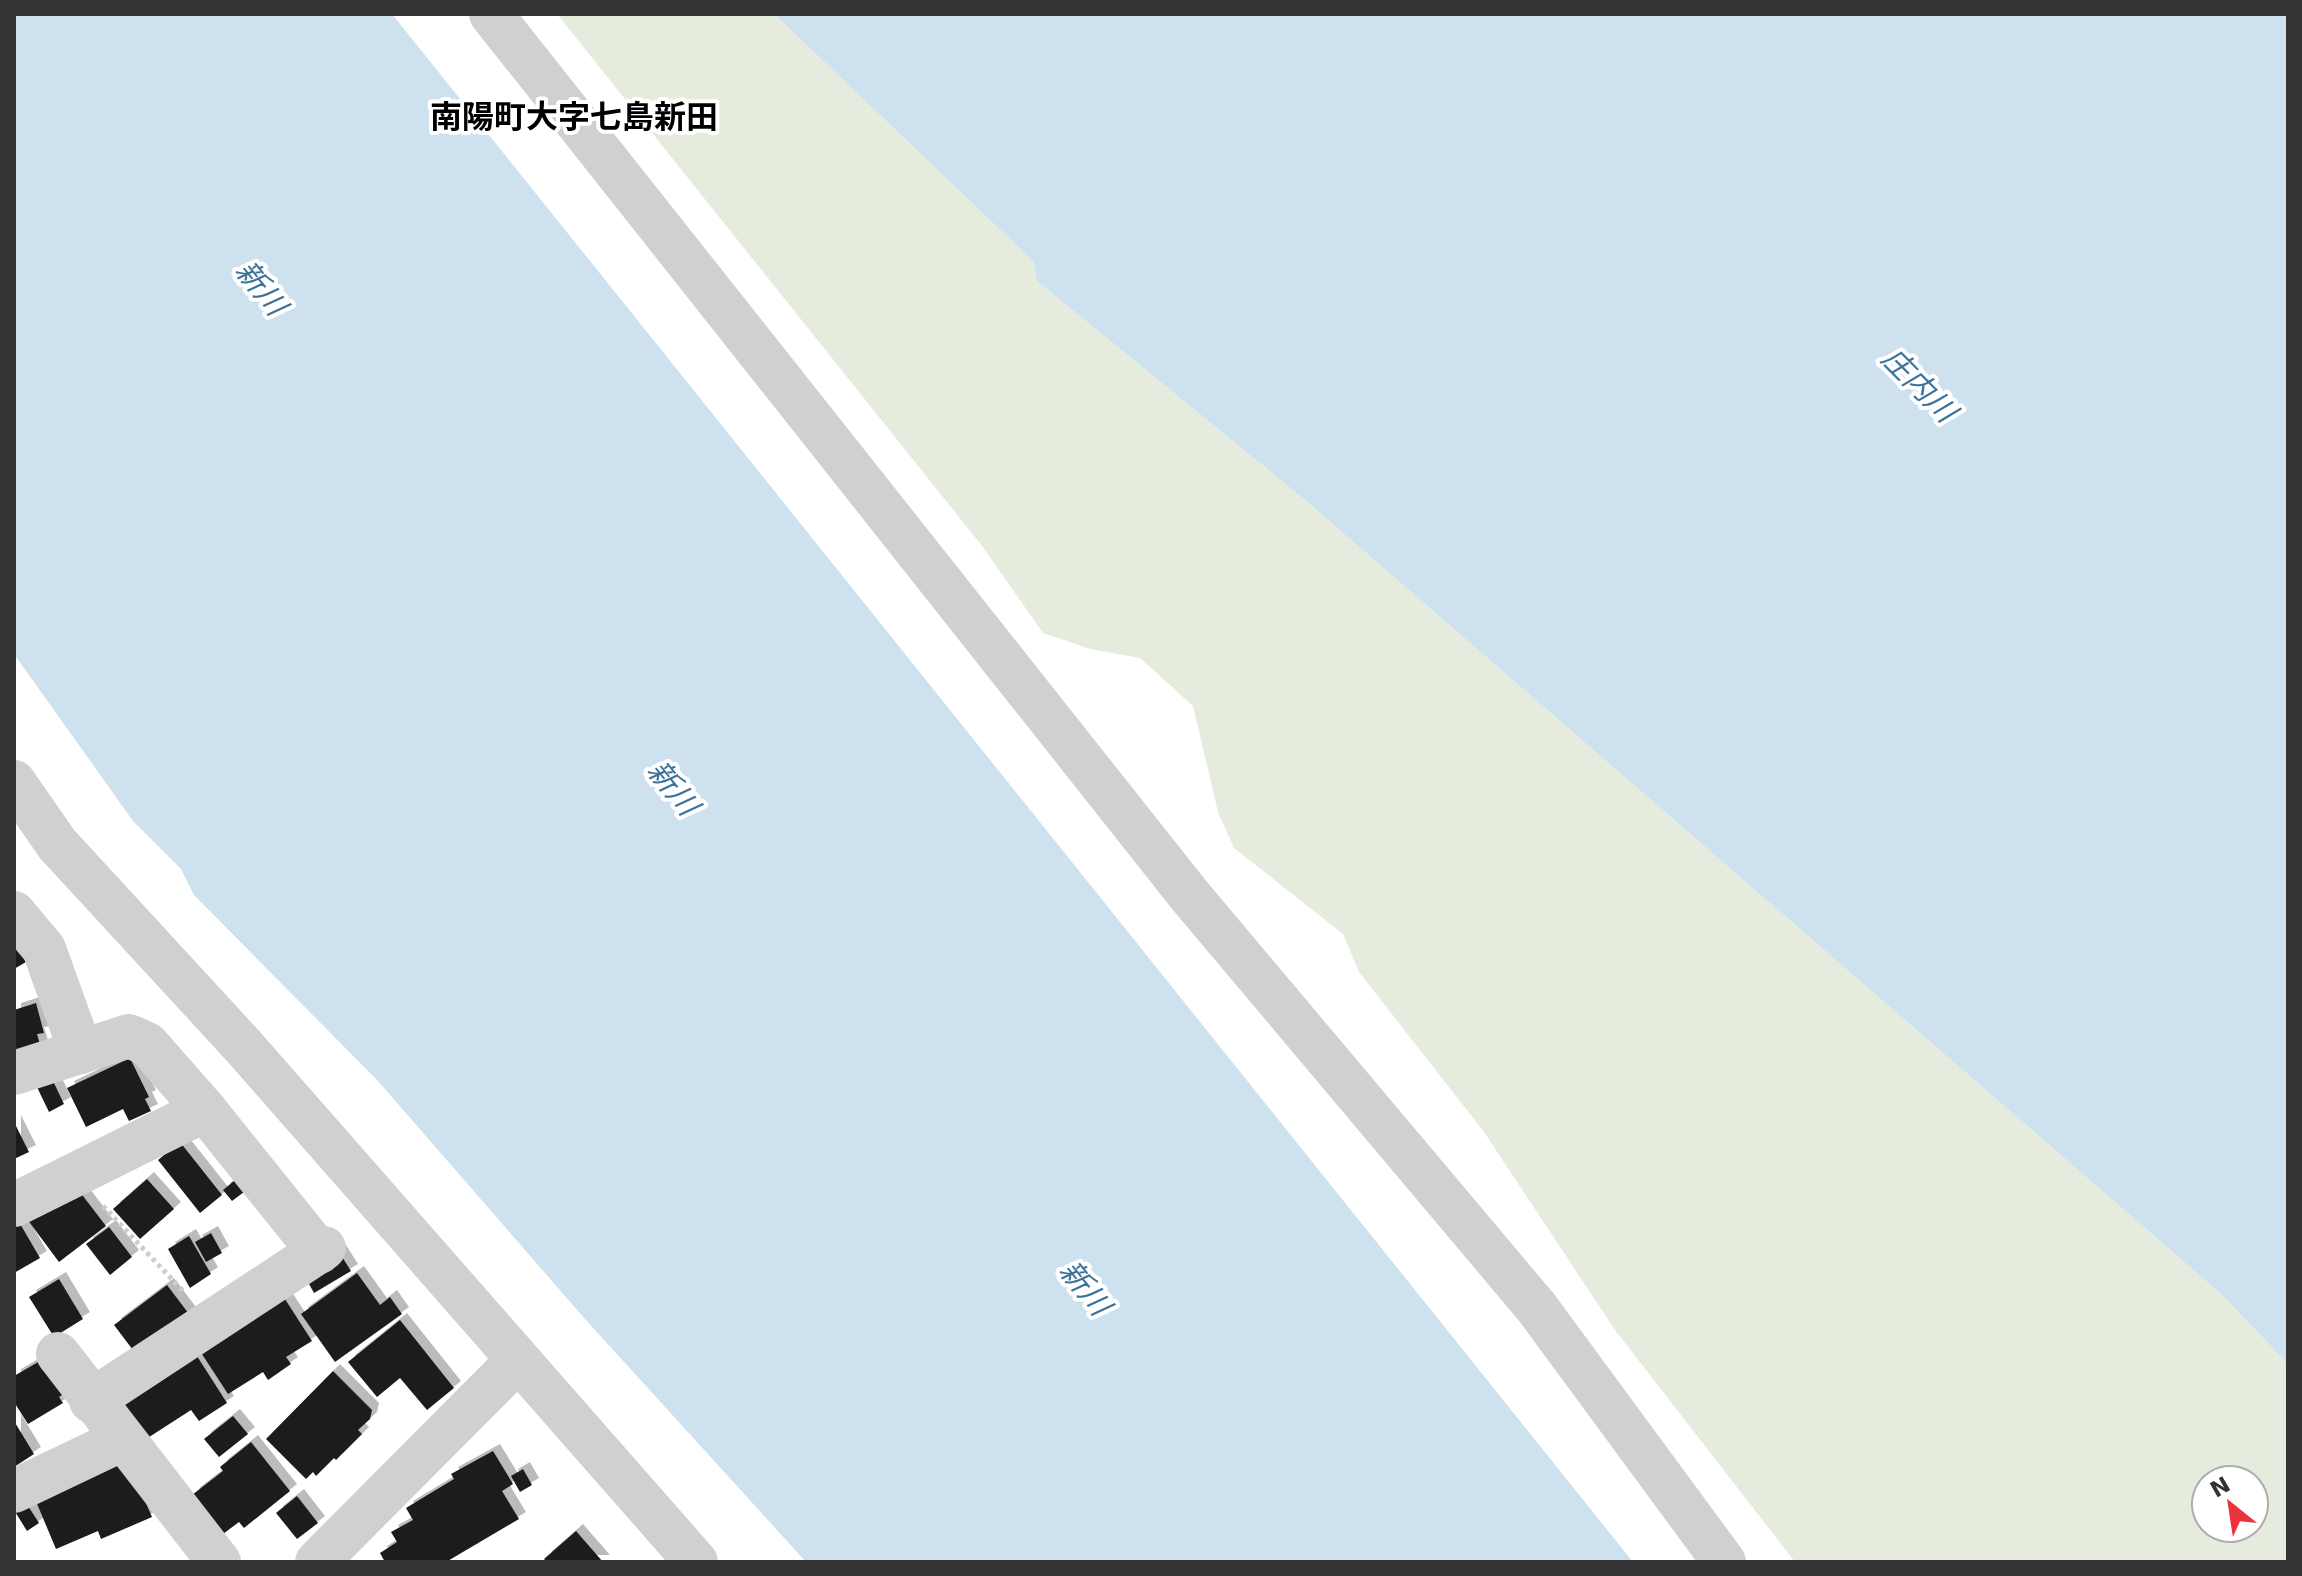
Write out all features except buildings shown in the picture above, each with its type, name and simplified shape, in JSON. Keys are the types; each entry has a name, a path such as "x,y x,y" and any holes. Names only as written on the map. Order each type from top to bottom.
{"street":[{"path":"491,14 1190,896 1537,1308 1724,1562"},
{"path":"14,782 57,844 244,1047 696,1562"},
{"path":"14,913 44,949 81,1052"},
{"path":"14,1073 129,1036 147,1044 322,1250 91,1401"},
{"path":"14,1205 205,1110"},
{"path":"58,1354 121,1440 219,1562"},
{"path":"333,1557 517,1361"},
{"path":"14,1491 121,1440"}],"path":[{"path":"73,1175 213,1321"}],"shaded area":[{"path":"557,14 774,14 1033,261 1037,281 1305,500 2220,1293 2288,1364 2288,1562 1795,1562 1615,1330 1484,1132 1359,972 1343,934 1234,848 1218,812 1193,706 1140,658 1090,649 1043,633 982,546"}],"water":[{"name":"新川","path":"14,14 392,14 1633,1562 806,1562 585,1319 378,1081 194,895 181,869 133,821 14,654"},
{"name":"庄内川","path":"774,14 2288,14 2288,1364 2220,1293 1305,500 1037,281 1033,261"}],"district":[{"name":"南陽町大字七島新田","path":"574,117"}]}
